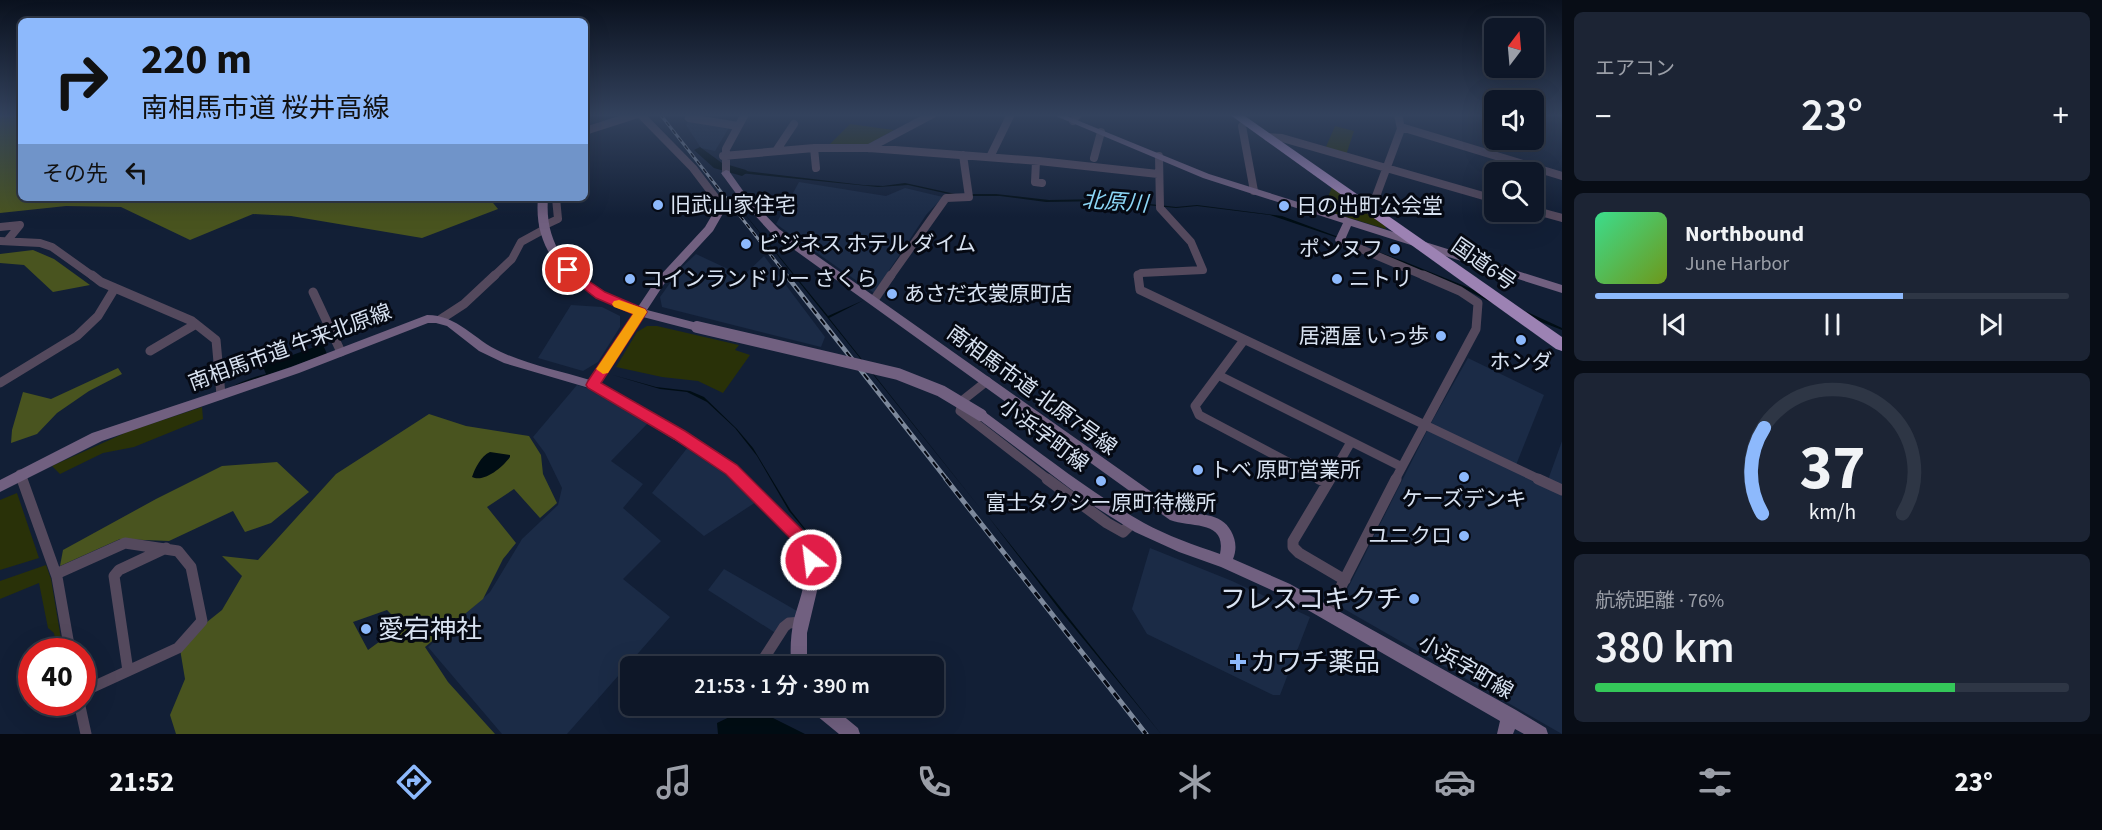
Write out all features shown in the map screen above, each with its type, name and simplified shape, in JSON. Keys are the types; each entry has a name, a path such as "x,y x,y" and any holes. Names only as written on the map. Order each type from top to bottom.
{"highway":[{"name":"国道6号","path":"1284,148 1421,244 1472,289 1522,316 1562,345"}],"street":[{"path":"593,385 666,275 709,229 720,210 718,201 693,168 673,148"},
{"path":"726,173 723,159 728,148"},
{"path":"723,159 811,148"},
{"path":"814,148 816,168"},
{"path":"872,148 1036,161 1158,174"},
{"path":"990,157 994,148"},
{"path":"1094,158 1097,148"},
{"path":"1140,148 1206,176 1562,289"},
{"path":"1246,148 1254,191"},
{"path":"1317,148 1484,196"},
{"path":"1366,205 1376,199 1395,148"},
{"path":"1469,148 1562,176"},
{"path":"874,300 924,226 946,198 969,195 963,155"},
{"path":"1159,156 1160,206 1191,242 1203,270 1141,273 1138,275 1140,290 1562,490"},
{"path":"1036,161 1035,182 1042,183"},
{"name":"南相馬市道 北原7号線","path":"726,173 743,197 775,231 1175,516 1190,521 1207,520 1216,524 1228,536 1230,553 1226,562"},
{"name":"小浜字町線","path":"543,201 543,228 560,262 576,279 600,295 640,312 898,375 941,392 981,415 1094,499 1132,523 1184,548 1226,562 1285,589 1540,734"},
{"path":"441,319 464,304 512,259 521,242 558,219 556,201"},
{"path":"1544,213 1562,218"},
{"path":"1328,612 1423,425 1476,329 1478,303 1472,289 1342,237 1348,222"},
{"path":"0,227 20,225 4,241"},
{"path":"4,241 52,247 95,278 196,324 216,340 221,395"},
{"path":"0,383 54,350 86,327 100,313 115,288"},
{"path":"313,292 341,352"},
{"path":"441,319 452,323 475,343 493,353 593,385 716,458 731,470 800,537 806,546 814,575 813,587 800,631 799,656"},
{"name":"南相馬市道 牛来北原線","path":"0,486 97,437 341,352 420,320 441,319"},
{"path":"150,351 196,324"},
{"path":"1244,340 1195,406 1199,416 1326,482"},
{"path":"1218,375 1402,467"},
{"path":"987,381 963,400 960,411 996,441 1107,523 1123,532 1132,523"},
{"path":"1345,580 1299,553 1293,547 1293,540 1351,442"},
{"path":"20,474 56,574 68,638"},
{"path":"56,574 125,543 178,551 191,567 201,621 178,648 96,686"},
{"path":"128,671 114,576 119,570 166,548"},
{"path":"765,656 784,627 789,623 802,622"},
{"path":"82,716 86,734"},
{"path":"830,716 852,734"},
{"path":"1505,734 1510,716"}],"shaded area":[{"path":"729,169 863,185 883,186 905,183 955,194 996,194 1049,200 1105,199 1176,207 1197,205 1282,216 1403,261 1514,306 1562,330 1492,303 1459,286 1359,245 1270,215 1197,206 1176,208 1106,201 1046,202 1000,196 958,196 908,185 878,187 730,172"},
{"path":"799,182 886,196 905,188 943,197 926,215 874,293 776,224"},
{"path":"735,202 828,316 864,300 829,318 980,508"},
{"path":"696,254 743,276 764,256 825,337 821,347 662,307 660,297 680,269"},
{"path":"571,305 602,307 620,316 620,327 598,362 583,371 538,358"},
{"path":"320,345 324,347 327,354 231,388 266,374 263,367 265,365"},
{"path":"1468,358 1544,395 1516,465 1548,480 1562,441 1562,734 1339,606 1431,423"},
{"path":"613,375 656,387 690,391 704,397 737,429 753,448 791,511 815,541 829,566 813,540 789,511 757,456 735,428 707,402 687,392 660,389"},
{"path":"577,385 596,391 649,422 611,461 643,484 623,508 661,541 623,579 670,617 636,656 620,656 620,674 567,734 502,734 428,647 490,592 522,539 558,505 562,488 545,453 533,437"},
{"path":"688,447 719,467 756,502 704,536 652,493"},
{"path":"490,452 510,455 510,457 487,476 472,477 481,459"},
{"path":"987,515 1161,734 1059,609"},
{"path":"1150,548 1232,581 1310,617 1280,695 1273,695 1147,634 1132,609"},
{"path":"724,569 797,611 794,620 774,632 708,590"},
{"path":"732,716 769,716 805,734 718,734 717,723"}],"green space":[{"path":"0,148 18,148 18,201 491,201 498,209 422,238 291,216 253,214 190,240 121,207 66,206 0,213"},
{"path":"1325,148 1348,148 1346,155"},
{"path":"1332,187 1385,226 1386,229 1323,210"},
{"path":"33,250 54,259 90,285 53,292 24,265 0,263 0,254"},
{"path":"647,326 657,326 739,345 735,350 750,355 723,393 698,381 662,377 616,367 637,332"},
{"path":"118,368 122,374 89,391 57,413 37,434 11,443 12,430 23,392 51,399"},
{"path":"202,407 203,419 134,447 103,453 60,474 52,466 127,432"},
{"path":"429,414 466,426 529,436 541,455 543,474 557,503 540,518 514,489 487,507 516,543 503,559 483,599 425,647 448,682 495,734 176,734 170,715 185,679 180,649 197,630 222,610 242,576 222,556 258,560 336,474","holes":["387,610 402,625 368,650 353,622"]},
{"path":"277,462 309,492 271,523 245,532 233,511 169,541 120,539 60,566 63,550 222,466"},
{"path":"17,493 39,558 0,570 0,500"},
{"path":"46,565 51,579 61,638 55,638 54,633 48,628 39,583 0,599 0,581"}],"waterway":[{"name":"北原川","path":"700,150 718,166 742,172"}],"railway":[{"path":"687,148 788,277"},
{"path":"786,275 947,480"},
{"path":"946,479 1146,734"}],"slow traffic":[{"path":"603,369 640,312 619,304"}],"place":[{"name":"旧武山家住宅","path":"658,205"},
{"name":"日の出町公会堂","path":"1284,206"},
{"name":"ビジネス ホテル ダイム","path":"746,244"},
{"name":"ポンヌフ","path":"1395,249"},
{"name":"コインランドリー さくら","path":"630,279"},
{"name":"ニトリ","path":"1337,279"},
{"name":"あさだ衣裳原町店","path":"892,294"},
{"name":"居酒屋 いっ歩","path":"1441,336"},
{"name":"ホンダ","path":"1521,340"},
{"name":"トベ 原町営業所","path":"1198,470"},
{"name":"ケーズデンキ","path":"1464,477"},
{"name":"富士タクシー原町待機所","path":"1101,481"},
{"name":"ユニクロ","path":"1464,536"},
{"name":"フレスコキクチ","path":"1414,599"},
{"name":"愛宕神社","path":"366,629"},
{"name":"カワチ薬品","path":"1238,662"}],"route":[{"path":"568,270 576,279 600,295 640,312 593,385 680,435 731,470 800,537 811,560"}]}
